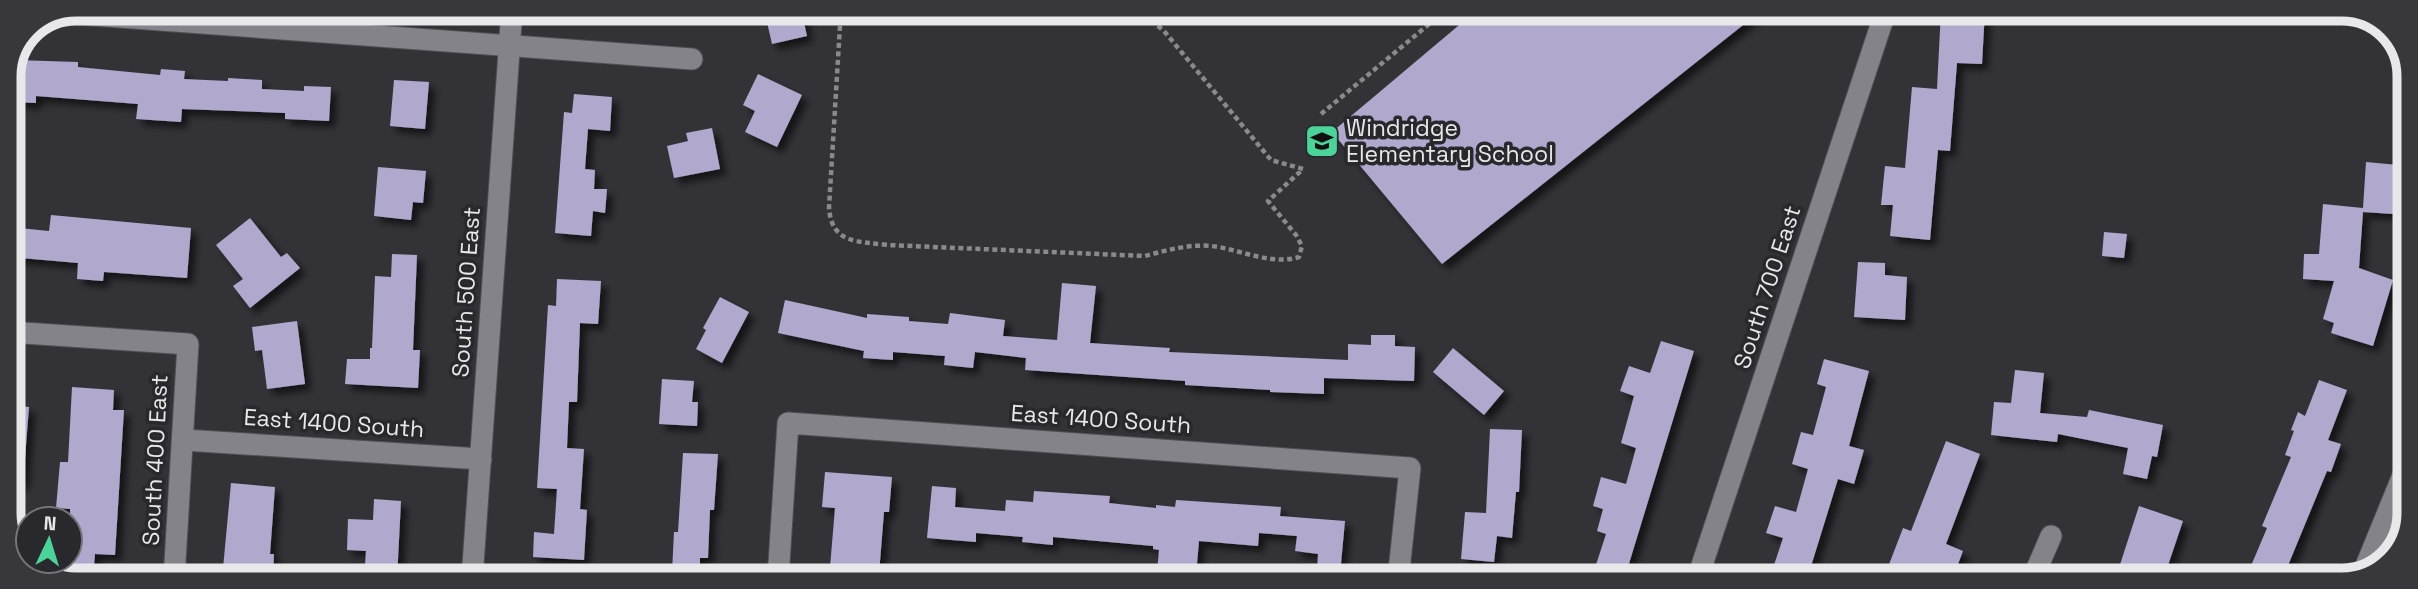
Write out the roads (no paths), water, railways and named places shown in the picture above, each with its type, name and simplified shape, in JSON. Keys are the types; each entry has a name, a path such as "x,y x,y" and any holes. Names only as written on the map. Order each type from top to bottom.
{"street":[{"path":"172,21 692,59"},
{"name":"South 500 East","path":"473,568 511,21"},
{"name":"South 700 East","path":"1701,568 1882,21"},
{"name":"South 400 East","path":"21,333 188,344 175,568"},
{"name":"East 1400 South","path":"779,568 788,423 1410,468 1399,568"},
{"name":"East 1400 South","path":"184,440 481,459"},
{"path":"2368,562 2397,490"},
{"path":"2037,568 2051,536"}],"place":[{"name":"Windridge Elementary School","path":"1322,141"}]}
